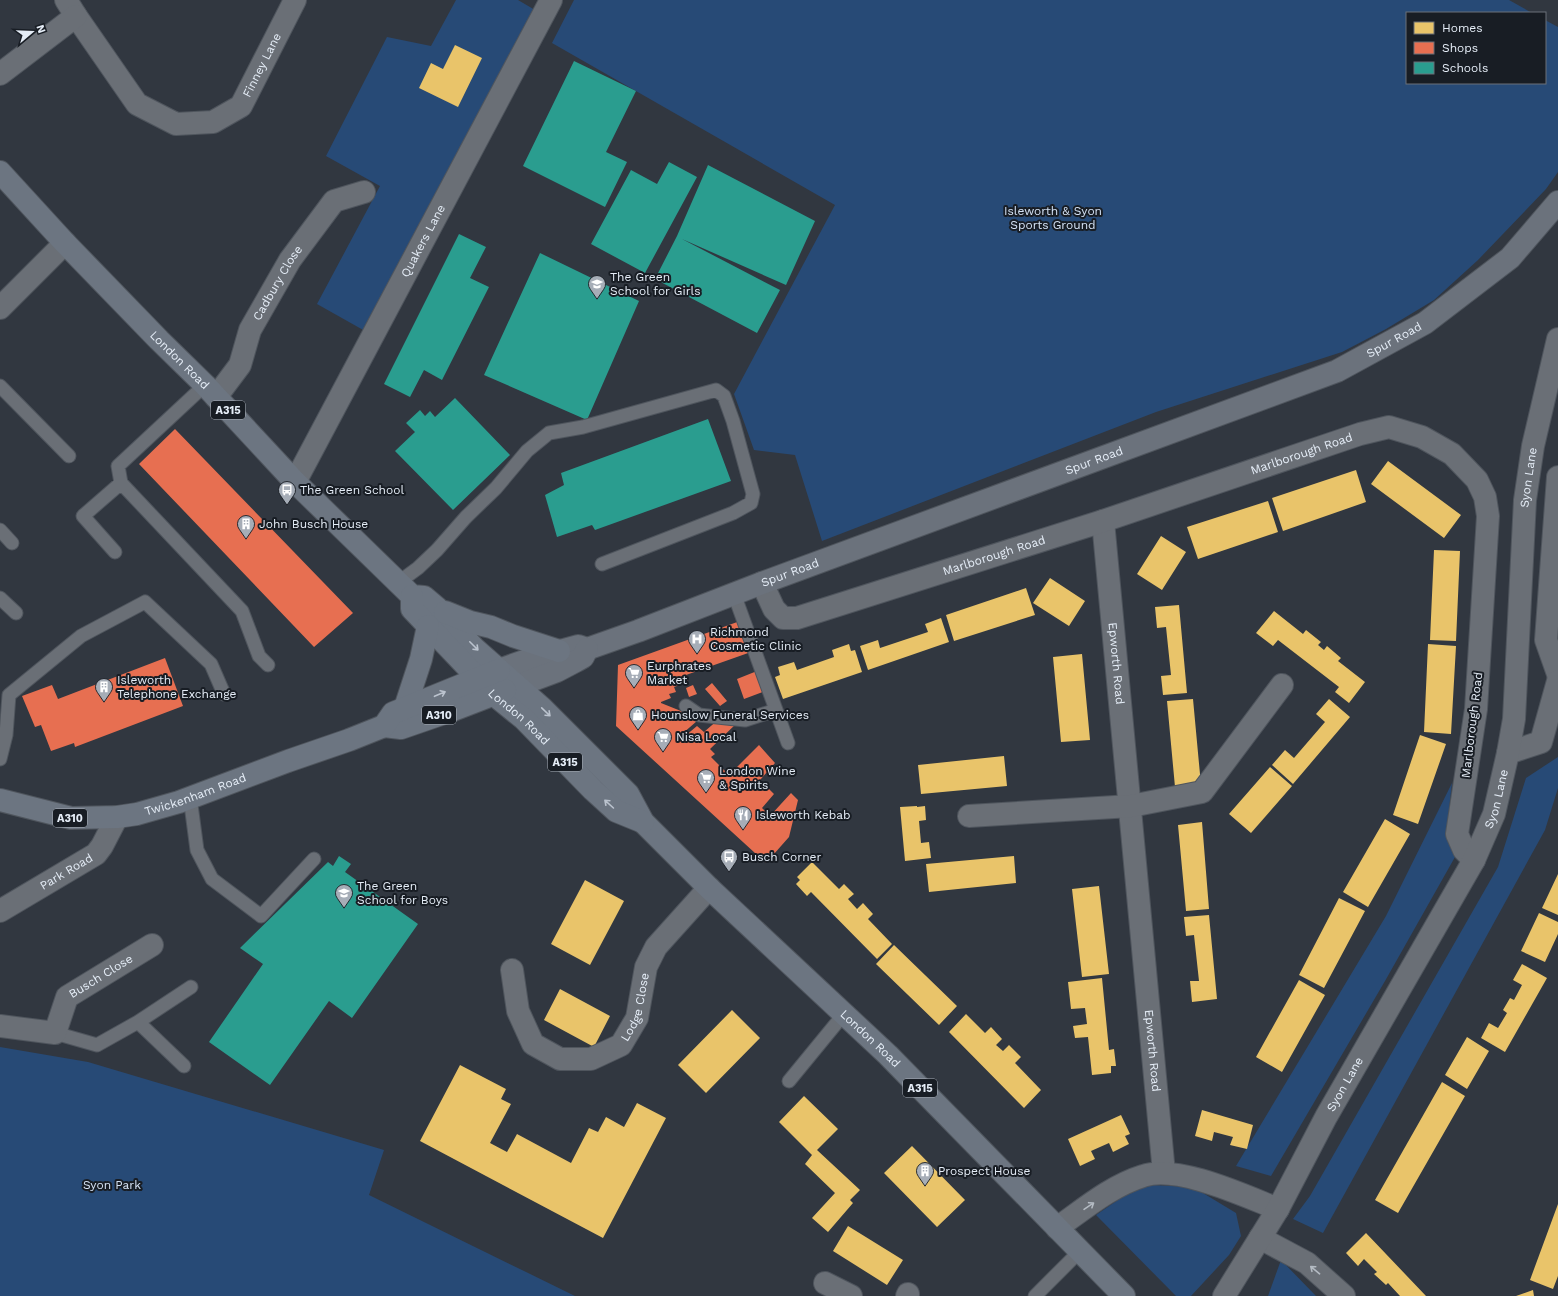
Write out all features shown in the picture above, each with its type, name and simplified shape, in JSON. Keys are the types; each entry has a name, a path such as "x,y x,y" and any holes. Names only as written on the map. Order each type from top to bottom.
{"main road":[{"name":"London Road","path":"0,172 65,243 210,391 295,482 405,589 424,597 432,617 478,678 493,694 524,719 593,790 616,811 643,822"},
{"name":"Spur Road","path":"499,670 527,660 578,646 587,648 638,631 762,583 1337,370 1425,323 1498,268 1510,258 1558,202"},
{"name":"London Road","path":"432,617 474,648 542,708 628,794 643,822 709,888 888,1055 1124,1296"},
{"path":"405,708 421,659 432,617 470,622 559,651"},
{"name":"Spur Road","path":"517,686 557,671 583,657 587,648"},
{"name":"A310","path":"478,678 499,670"},
{"name":"Twickenham Road","path":"384,726 393,713 478,678"},
{"name":"A310","path":"493,694 517,686"},
{"name":"Twickenham Road","path":"0,800 71,818 117,817 155,810 384,726 401,728 493,694"}],"street":[{"name":"Finney Lane","path":"71,8 137,104 176,124 212,122 241,106 295,0"},
{"name":"Quakers Lane","path":"295,482 551,0"},
{"path":"0,74 71,8"},
{"name":"Cadbury Close","path":"210,391 240,365 250,330 290,260 334,201 364,192"},
{"path":"0,308 65,243"},
{"name":"Syon Lane","path":"1224,1296 1278,1208 1326,1117 1474,860 1494,814 1514,719 1524,500 1533,446 1558,339"},
{"name":"Marlborough Road","path":"762,583 774,609 783,618 797,618 1103,521 1360,434 1389,427 1422,437 1452,454 1477,480 1485,497 1488,516 1476,709 1457,834 1464,850 1474,860"},
{"path":"1558,477 1546,640 1558,674"},
{"name":"Epworth Road","path":"1103,521 1131,806 1164,1173"},
{"path":"1508,753 1541,742 1558,682"},
{"path":"969,816 1131,806 1202,792 1282,685"},
{"name":"Park Road","path":"0,911 96,854 102,846 117,817"},
{"name":"Lodge Close","path":"512,970 518,1011 533,1044 560,1059 591,1059 621,1045 637,1018 646,967 656,947 709,888"},
{"name":"Busch Close","path":"54,1033 68,997 152,945"},
{"path":"0,1026 54,1033"},
{"path":"1057,1228 1121,1184 1144,1175 1164,1173 1220,1186 1278,1208"},
{"path":"1260,1238 1307,1263 1344,1296"},
{"path":"825,1283 850,1296"}],"lane":[{"path":"0,386 69,456"},
{"path":"405,589 418,568 437,550 466,517 496,488 526,451 549,433 583,427 716,390 724,396 734,422 753,494 750,503 733,513 602,564"},
{"path":"210,391 118,466 121,483 242,611 259,656 268,665"},
{"path":"115,552 83,516 121,483"},
{"path":"0,530 12,543"},
{"path":"734,594 788,743"},
{"path":"0,598 16,613"},
{"path":"0,759 6,735 9,695 81,636 145,602 212,664 224,694"},
{"path":"686,706 699,715 745,720 776,710"},
{"path":"190,797 197,850 212,880 261,916 314,859"},
{"path":"54,1033 97,1045 138,1022 191,987"},
{"path":"788,1080 844,1014"},
{"path":"138,1022 184,1066"},
{"path":"1035,1296 1080,1251"}],"green space":[{"path":"456,0 518,0 535,10 365,331 317,304 380,186 326,156 387,37 431,46"},
{"name":"Isleworth & Syon Sports Ground","path":"574,0 1509,0 1530,12 1406,12 1406,84 1546,84 1546,21 1558,27 1558,172 1546,189 1478,260 1434,300 1386,329 1342,352 1156,412 822,541 795,455 754,450 734,394 835,205 552,43"},
{"path":"1558,757 1558,788 1545,830 1323,1233 1293,1219 1310,1196 1498,867 1526,778"},
{"path":"1452,783 1446,835 1455,857 1385,981 1271,1176 1236,1166 1386,916"},
{"name":"Syon Park","path":"0,1047 88,1062 384,1150 369,1195 575,1296 0,1296"},
{"path":"1152,1185 1193,1187 1236,1213 1241,1236 1229,1255 1191,1296 1176,1296 1096,1215 1131,1191"},
{"path":"1281,1260 1316,1296 1268,1296"}],"building: Homes":[{"path":"455,45 482,58 458,107 419,88 431,63 443,69"},
{"path":"1388,461 1461,515 1444,538 1371,484"},
{"path":"1356,470 1366,502 1283,531 1272,498"},
{"path":"1268,501 1278,532 1198,559 1187,527"},
{"path":"1161,536 1186,552 1162,590 1137,574"},
{"path":"1434,550 1460,551 1456,641 1430,640"},
{"path":"1050,578 1085,601 1069,626 1033,603"},
{"path":"1026,588 1035,615 954,641 946,615"},
{"path":"1179,605 1187,693 1163,695 1161,676 1171,675 1166,627 1157,628 1155,607"},
{"path":"1274,611 1303,634 1306,630 1321,642 1318,645 1324,650 1327,646 1341,658 1338,661 1365,682 1349,703 1335,692 1339,687 1278,640 1273,646 1256,633"},
{"path":"941,618 949,642 868,670 860,646 878,640 880,648 928,632 925,624"},
{"path":"849,644 851,651 855,650 862,672 783,699 775,677 780,675 778,667 794,662 797,670 834,657 832,650"},
{"path":"1428,644 1456,646 1451,734 1424,732"},
{"path":"1082,654 1090,740 1061,742 1053,657"},
{"path":"1193,699 1201,785 1175,787 1167,701"},
{"path":"1329,699 1350,717 1293,784 1272,765 1285,750 1294,758 1325,722 1316,714"},
{"path":"1420,735 1446,744 1418,824 1393,815"},
{"path":"1004,756 1007,786 921,794 918,765"},
{"path":"1270,767 1292,786 1251,833 1229,814"},
{"path":"925,806 926,820 919,821 921,843 929,842 931,858 905,861 900,807"},
{"path":"1385,819 1410,834 1368,907 1343,892"},
{"path":"1202,822 1209,909 1186,911 1178,825"},
{"path":"1014,856 1016,883 929,892 926,864"},
{"path":"812,862 839,889 844,884 854,894 848,899 857,909 863,903 873,914 868,919 892,944 877,959 811,892 807,896 796,884 800,880 797,877"},
{"path":"1558,874 1558,915 1542,908"},
{"path":"585,880 624,901 590,965 551,944"},
{"path":"1099,886 1109,974 1082,977 1072,889"},
{"path":"1339,898 1365,911 1324,988 1299,975"},
{"path":"1539,913 1558,922 1558,934 1545,962 1521,951"},
{"path":"1209,915 1217,999 1192,1002 1190,981 1199,981 1194,935 1186,936 1184,917"},
{"path":"894,945 957,1006 939,1025 876,964"},
{"path":"1522,964 1547,978 1505,1052 1481,1038 1489,1023 1498,1028 1507,1013 1503,1010 1510,998 1514,1000 1522,985 1513,980"},
{"path":"1102,978 1109,1050 1114,1049 1116,1066 1111,1066 1111,1073 1092,1075 1088,1037 1075,1038 1073,1026 1087,1024 1085,1008 1071,1009 1068,982"},
{"path":"1299,980 1325,995 1282,1072 1256,1057"},
{"path":"560,989 610,1016 594,1047 544,1020"},
{"path":"732,1010 760,1038 706,1093 678,1065"},
{"path":"966,1014 985,1033 991,1027 1002,1039 996,1045 1003,1051 1009,1045 1021,1057 1015,1063 1041,1090 1024,1108 949,1032"},
{"path":"1467,1037 1489,1051 1467,1089 1445,1075"},
{"path":"460,1065 506,1089 501,1099 511,1104 490,1143 507,1152 517,1134 571,1163 589,1128 598,1132 606,1117 624,1127 637,1103 666,1118 603,1238 420,1141"},
{"path":"1442,1082 1465,1096 1398,1213 1375,1200"},
{"path":"804,1096 838,1129 817,1150 860,1190 850,1200 853,1203 828,1232 812,1218 835,1193 805,1164 812,1155 779,1122"},
{"path":"1202,1110 1253,1125 1247,1149 1230,1145 1233,1137 1214,1132 1212,1141 1195,1136"},
{"path":"1121,1115 1130,1134 1125,1136 1129,1144 1113,1152 1109,1143 1091,1151 1095,1159 1080,1166 1068,1139"},
{"name":"Prospect House","path":"912,1146 965,1200 937,1227 884,1173"},
{"path":"1558,1204 1558,1276 1553,1289 1530,1280"},
{"path":"848,1226 903,1260 887,1285 833,1251"},
{"path":"1366,1233 1426,1296 1400,1296 1388,1283 1386,1285 1374,1274 1377,1272 1364,1259 1358,1266 1346,1253"},
{"path":"1533,1290 1534,1296 1516,1296"}],"building: Shops":[{"name":"John Busch House","path":"175,429 353,613 314,647 139,464"},
{"path":"740,621 751,652 686,675 688,682 674,687 676,692 669,694 671,698 661,703 686,713 697,721 682,734 685,736 697,726 704,732 719,719 738,722 710,749 715,754 711,757 729,775 759,745 775,763 754,787 758,791 765,785 774,794 762,808 770,816 791,793 798,800 789,837 766,863 616,726 618,665"},
{"name":"Isleworth Telephone Exchange","path":"165,658 183,706 75,747 74,743 51,751 41,725 35,727 22,696 52,685 58,699"},
{"path":"757,671 765,691 744,699 737,679"},
{"path":"712,683 727,701 720,706 705,689"},
{"path":"693,685 697,694 689,697 686,688"}],"building: Schools":[{"path":"574,61 636,91 606,152 627,162 605,207 523,166"},
{"path":"669,162 697,177 645,273 591,244 631,170 657,184"},
{"path":"708,165 815,221 786,285 682,239 780,290 757,333 655,279 677,236"},
{"path":"459,234 486,247 470,278 489,287 442,380 424,370 410,397 384,384"},
{"path":"540,253 639,301 587,420 484,375"},
{"path":"455,398 510,455 453,510 395,451 415,432 406,423 420,410 425,416 430,411 435,417"},
{"path":"708,419 731,481 595,530 592,525 557,537 545,495 564,485 561,473"},
{"path":"339,856 351,864 345,872 418,924 352,1018 329,1001 270,1085 209,1042 263,964 240,948 328,862 333,866"}],"place":[{"name":"The Green School for Girls","path":"597,299"},
{"name":"The Green School","path":"287,505"},
{"name":"John Busch House","path":"246,539"},
{"name":"Richmond Cosmetic Clinic","path":"697,654"},
{"name":"Eurphrates Market","path":"634,688"},
{"name":"Isleworth Telephone Exchange","path":"104,702"},
{"name":"Hounslow Funeral Services","path":"638,730"},
{"name":"Nisa Local","path":"663,752"},
{"name":"London Wine & Spirits","path":"706,793"},
{"name":"Isleworth Kebab","path":"743,830"},
{"name":"Busch Corner","path":"729,872"},
{"name":"The Green School for Boys","path":"344,908"},
{"name":"Prospect House","path":"925,1186"}]}
